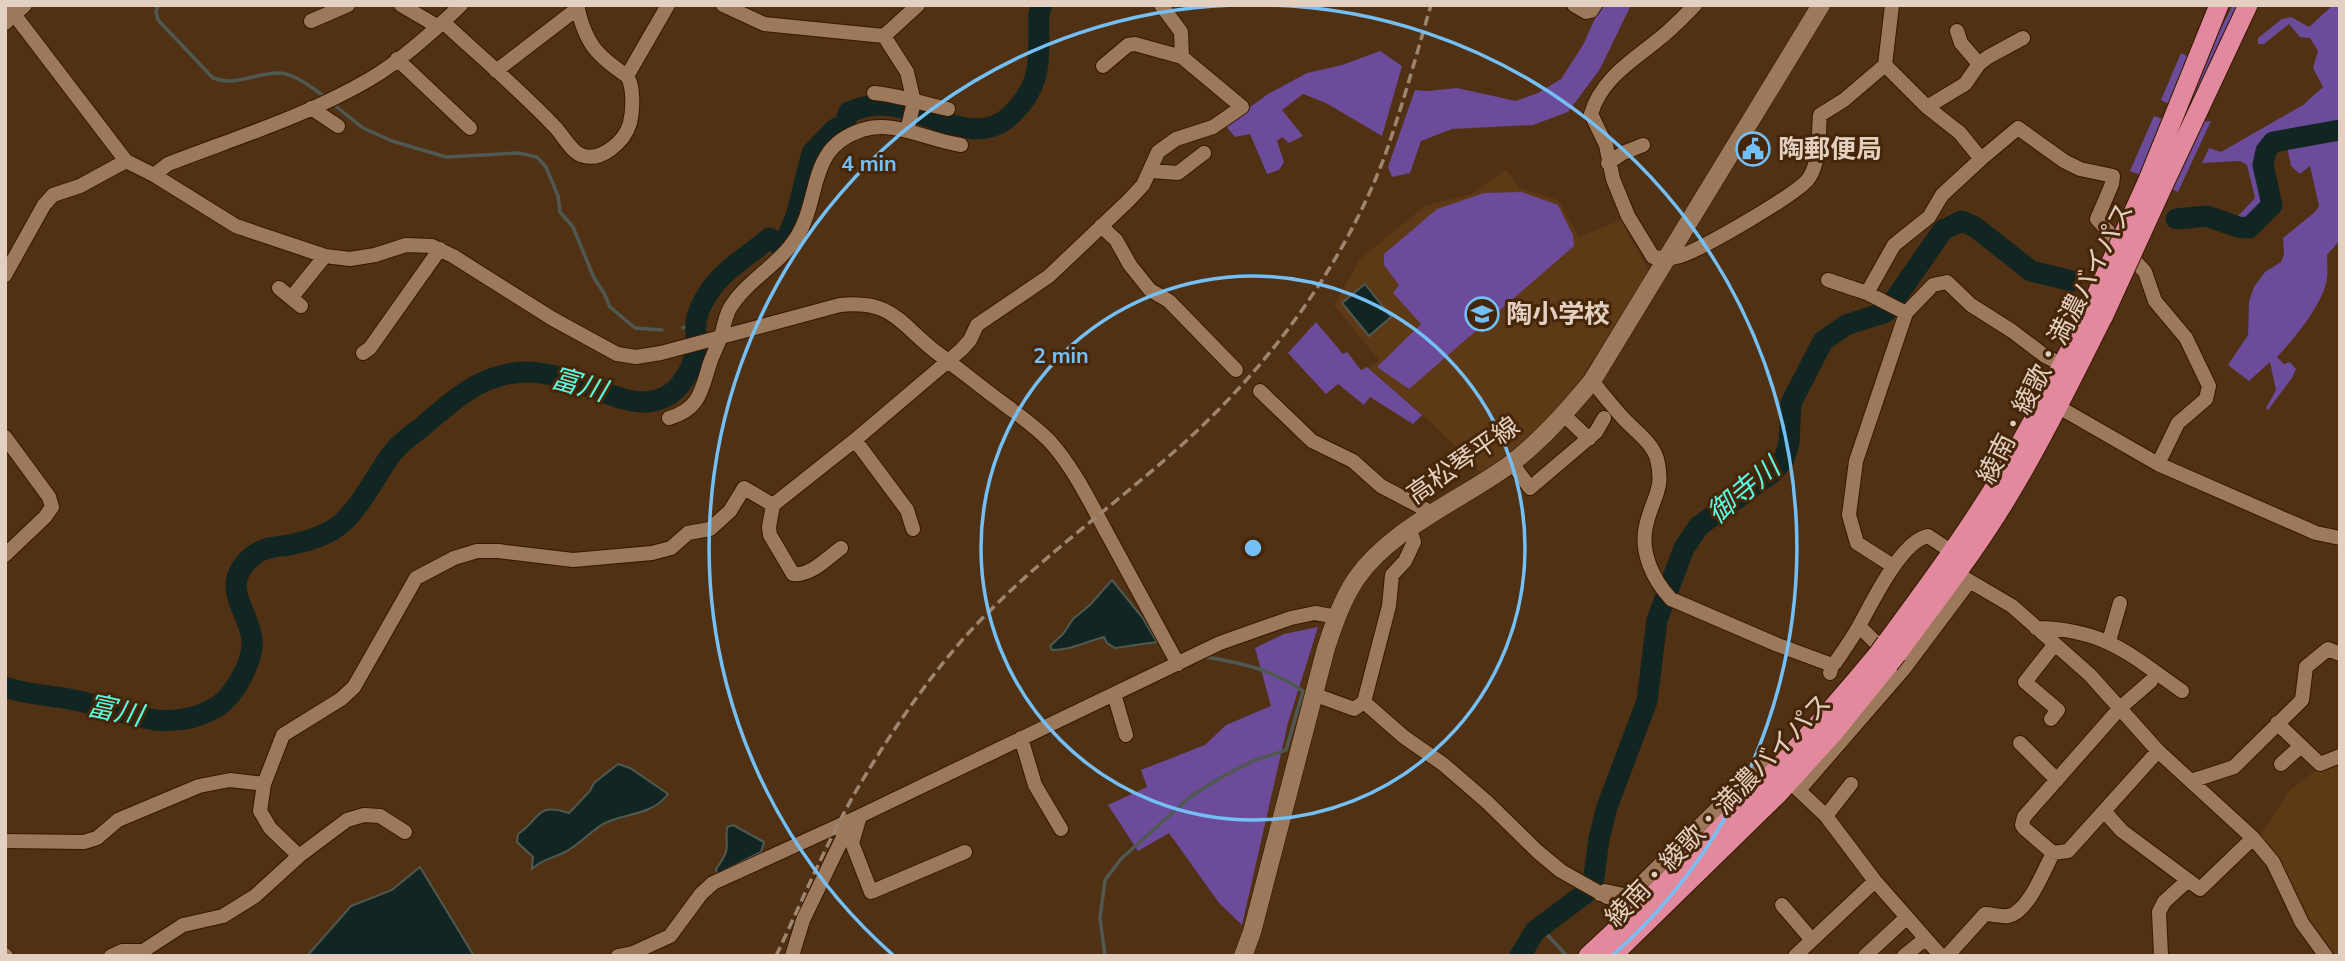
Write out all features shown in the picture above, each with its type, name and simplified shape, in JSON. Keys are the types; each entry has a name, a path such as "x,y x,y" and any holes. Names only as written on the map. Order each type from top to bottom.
{"highway":[{"name":"綾南・綾歌・満濃バイパス","path":"2156,183 2219,5"},
{"name":"綾南・綾歌・満濃バイパス","path":"1612,956 1663,909 1788,781 1824,720 1890,657 1955,568 1999,481 2052,403 2156,183 2248,5"},
{"name":"綾南・綾歌・満濃バイパス","path":"2052,403 2063,365 2097,312"},
{"name":"綾南・綾歌・満濃バイパス","path":"1588,956 1636,911 1788,781"}],"main road":[{"name":"高松琴平線","path":"1243,956 1252,932 1313,694 1337,617 1356,579 1368,564 1410,530 1511,463 1564,415 1592,381 1821,5"}],"street":[{"path":"312,21 348,5"},
{"path":"401,5 440,24 496,71 541,112 579,155 590,157 606,153 625,133 630,122 631,82 627,76 604,60 592,45 582,29 578,7 496,71"},
{"path":"154,175 168,164 322,103 372,78 461,5"},
{"path":"627,76 668,5"},
{"path":"723,5 764,24 884,36 918,5"},
{"path":"1161,5 1181,32 1182,57"},
{"path":"1574,5 1586,12 1591,11 1595,5"},
{"path":"1695,5 1662,37 1612,76 1594,101 1591,114 1606,145 1613,179 1634,226 1653,257 1666,259 1681,256 1741,225 1809,179 1820,144 1820,115 1844,100 1885,65 1892,5"},
{"path":"13,12 126,161 154,175 236,226 325,256 351,259 406,245 432,246 553,318 625,356 648,356 840,305 858,303 877,306 890,313 1032,426 1060,454 1178,664"},
{"path":"1957,31 1961,43 1979,64"},
{"path":"884,36 907,72 914,104 907,130"},
{"path":"1927,107 1965,84 1979,64 2023,38"},
{"path":"841,548 809,571 800,575 793,573 770,535 773,505 855,440 948,360 970,340 977,325 1049,276 1143,185 1158,152 1176,139 1213,127 1242,107 1182,57 1135,44 1128,46 1103,66"},
{"path":"397,59 470,128"},
{"path":"1885,65 1927,107 1960,133 1981,159"},
{"path":"874,93 892,94 914,104 948,109"},
{"path":"322,103 338,126"},
{"path":"669,418 683,414 700,396 718,337 730,309 741,293 796,239 806,218 818,172 833,146 848,135 865,128 881,127 907,130 942,142 961,145"},
{"path":"1867,293 1894,245 1929,217 1942,194 2018,128 2064,161 2080,169 2113,176 2097,219 2145,272 2155,301 2186,338 2209,386 2206,399 2178,423 2158,464"},
{"path":"1608,163 1643,145"},
{"path":"1151,171 1178,173 1203,153"},
{"path":"5,275 44,205 53,195 80,186 126,161"},
{"path":"1101,226 1116,240 1150,290 1169,301 1236,370"},
{"path":"363,353 370,348 440,249"},
{"path":"290,297 325,256"},
{"path":"1828,280 1867,293 1897,309"},
{"path":"1894,566 1857,542 1849,515 1856,461 1897,309 1933,285 1947,282 1971,305 2045,356 2063,365"},
{"path":"1592,381 1657,456 1661,486 1646,526 1645,550 1654,575 1667,595 1831,669 1894,566 1923,536 1928,536 1955,568 1992,593 2090,675 2158,751 2253,838 2273,862 2302,923 2326,956"},
{"path":"1260,391 1312,441 1353,461 1381,486 1434,514"},
{"path":"2052,403 2158,464 2316,533 2340,538"},
{"path":"1564,415 1589,439"},
{"path":"1511,463 1530,488 1589,439 1604,418"},
{"path":"5,437 49,497 52,507 5,555"},
{"path":"855,440 907,510 913,529"},
{"path":"299,856 270,828 260,811 264,784 283,735 341,699 354,687 416,578 454,558 477,551 573,560 652,553 671,548 688,533 710,530 730,511 744,488 773,505"},
{"path":"1313,694 1354,709 1364,702 1389,607 1392,575 1405,561 1413,542 1410,530"},
{"path":"1788,781 1853,730 1890,657 1955,568"},
{"path":"2109,641 2120,603"},
{"path":"618,956 645,948 670,936 701,894 713,883 854,819 1220,643 1291,618 1315,613 1337,617"},
{"path":"1859,626 1890,657"},
{"path":"2036,628 2064,628 2109,641 2134,655 2182,691"},
{"path":"2051,719 2058,710 2025,682 2055,644"},
{"path":"2191,781 2234,767 2302,700 2306,667 2328,649 2340,654"},
{"path":"2053,853 2025,829 2023,821 2120,708 2151,681"},
{"path":"1114,694 1126,735"},
{"path":"1364,702 1404,737 1443,764 1561,871 1594,890 1628,903 1636,911"},
{"path":"2277,723 2320,764 2340,756"},
{"path":"1021,738 1035,785 1061,829"},
{"path":"2020,743 2057,780"},
{"path":"2281,764 2301,746"},
{"path":"1947,956 1985,914 2007,916 2018,912 2053,853 2068,850 2158,751"},
{"path":"1594,890 1628,896 1763,763 1788,781 1826,816 1875,881 1941,956"},
{"path":"5,841 84,842 97,838 118,820 199,786 230,780 264,784"},
{"path":"1826,816 1852,784"},
{"path":"2104,811 2122,831 2200,889 2253,838"},
{"path":"111,956 121,951 143,951 183,925 223,916 256,896 299,856 347,820 380,816 405,832"},
{"path":"854,819 852,843 872,892 965,852"},
{"path":"792,956 803,920 854,819"},
{"path":"2161,955 2159,912 2164,902 2188,880"},
{"path":"1782,905 1805,950 1875,881"},
{"path":"1865,956 1906,918"},
{"path":"1905,956 1925,939"}],"shaded area":[{"path":"1605,5 1631,5 1600,69 1568,112 1533,125 1452,129 1421,141 1410,173 1392,177 1388,167 1415,90 1457,88 1516,101 1538,93 1561,79 1583,45 1597,14"},
{"path":"2233,5 2239,5 2154,182 2218,34"},
{"path":"2333,5 2340,5 2340,128 2272,140 2266,148 2262,163 2270,204 2248,225 2240,225 2237,217 2255,198 2247,165 2240,161 2202,163 2209,148 2221,152 2303,105 2323,87 2313,68 2318,51 2310,38 2300,37 2289,24 2264,44 2258,44 2258,38 2282,19 2291,17 2309,27"},
{"path":"1380,51 1402,66 1382,136 1326,103 1303,94 1282,110 1303,136 1289,143 1282,137 1277,141 1284,162 1279,170 1267,174 1250,134 1235,137 1225,125 1268,94 1307,73 1342,65"},
{"path":"2181,53 2189,57 2169,104 2161,100"},
{"path":"2154,116 2163,119 2141,175 2130,171"},
{"path":"2211,121 2178,192 2170,188 2200,122"},
{"path":"2340,132 2340,240 2327,255 2327,278 2320,298 2300,331 2277,357 2284,364 2290,362 2296,369 2268,410 2266,408 2276,390 2270,362 2249,381 2228,365 2248,335 2249,301 2254,287 2265,272 2281,262 2284,255 2283,238 2319,206 2310,166 2300,174 2291,166 2286,142"},
{"name":"陶小学校","path":"1506,170 1520,188 1558,200 1579,237 1621,220 1649,271 1580,380 1554,412 1534,433 1482,473 1431,422 1369,368 1379,360 1334,305 1360,259 1425,206 1471,194"},
{"path":"1522,192 1558,205 1573,235 1574,246 1409,389 1377,367 1421,324 1393,293 1399,285 1384,265 1384,254 1437,209 1484,193"},
{"path":"1316,322 1343,354 1347,352 1361,370 1367,367 1422,415 1413,424 1370,397 1364,405 1338,384 1326,394 1288,353"},
{"path":"1318,627 1288,723 1242,925 1219,903 1169,833 1138,851 1108,805 1147,787 1141,770 1205,745 1226,725 1271,706 1255,648 1284,634"},
{"path":"2340,761 2340,956 2334,956 2308,925 2282,869 2261,835 2290,790 2319,768"}],"water":[{"path":"1365,284 1391,317 1369,336 1342,303"},
{"path":"1112,580 1142,617 1157,642 1115,648 1107,643 1104,637 1052,650 1050,646 1063,634 1073,619 1090,605"},
{"path":"618,764 630,768 668,794 647,810 605,823 570,849 532,869 533,857 517,842 518,834 544,811 558,810 569,813 594,783"},
{"path":"733,825 764,842 761,852 717,874 716,869 727,848 727,827"},
{"path":"420,867 474,956 307,956 351,906 392,890"}],"waterway":[{"path":"158,5 158,20 213,78 230,81 271,73 286,74 304,82 325,97"},
{"name":"富川","path":"5,687 162,720 197,716 215,708 236,687 250,658 252,639 236,587 243,566 254,555 266,549 313,539 341,524 354,511 400,444 453,401 488,380 514,373 536,373 572,380 630,401 654,401 670,394 680,385 691,366 696,350 696,321 707,295 729,270 769,238 780,245 788,235 796,216 812,153 835,129 844,125 849,112 880,105 897,107 965,128 982,129 997,125 1019,106 1033,83 1038,63 1039,14 1042,5"},
{"path":"333,104 363,128 392,141 446,157 519,153 537,157 546,167 558,196 560,212 573,227 594,278 610,307 635,328 662,330"},
{"name":"御寺川","path":"2176,219 2207,216 2249,228 2272,205 2263,165 2266,151 2273,142 2340,130"},
{"name":"御寺川","path":"1520,956 1535,931 1587,892 1593,883 1607,807 1647,701 1657,620 1684,548 1699,526 1773,472 1784,459 1789,443 1791,403 1823,341 1846,325 1886,312 1943,230 1962,221 1975,227 2031,271 2072,281"},
{"path":"683,328 696,322"},
{"path":"1105,956 1100,918 1105,880 1121,859 1190,797 1253,761 1286,750 1303,691 1256,668 1205,657"},
{"path":"1540,927 1567,956"}],"railway":[{"path":"776,956 824,852 856,791 904,716 943,663 1006,595 1168,457 1235,393 1266,358 1321,282 1366,201 1384,158 1431,5"}],"place":[{"name":"陶郵便局","path":"1753,149"},
{"name":"陶小学校","path":"1482,314"}]}
